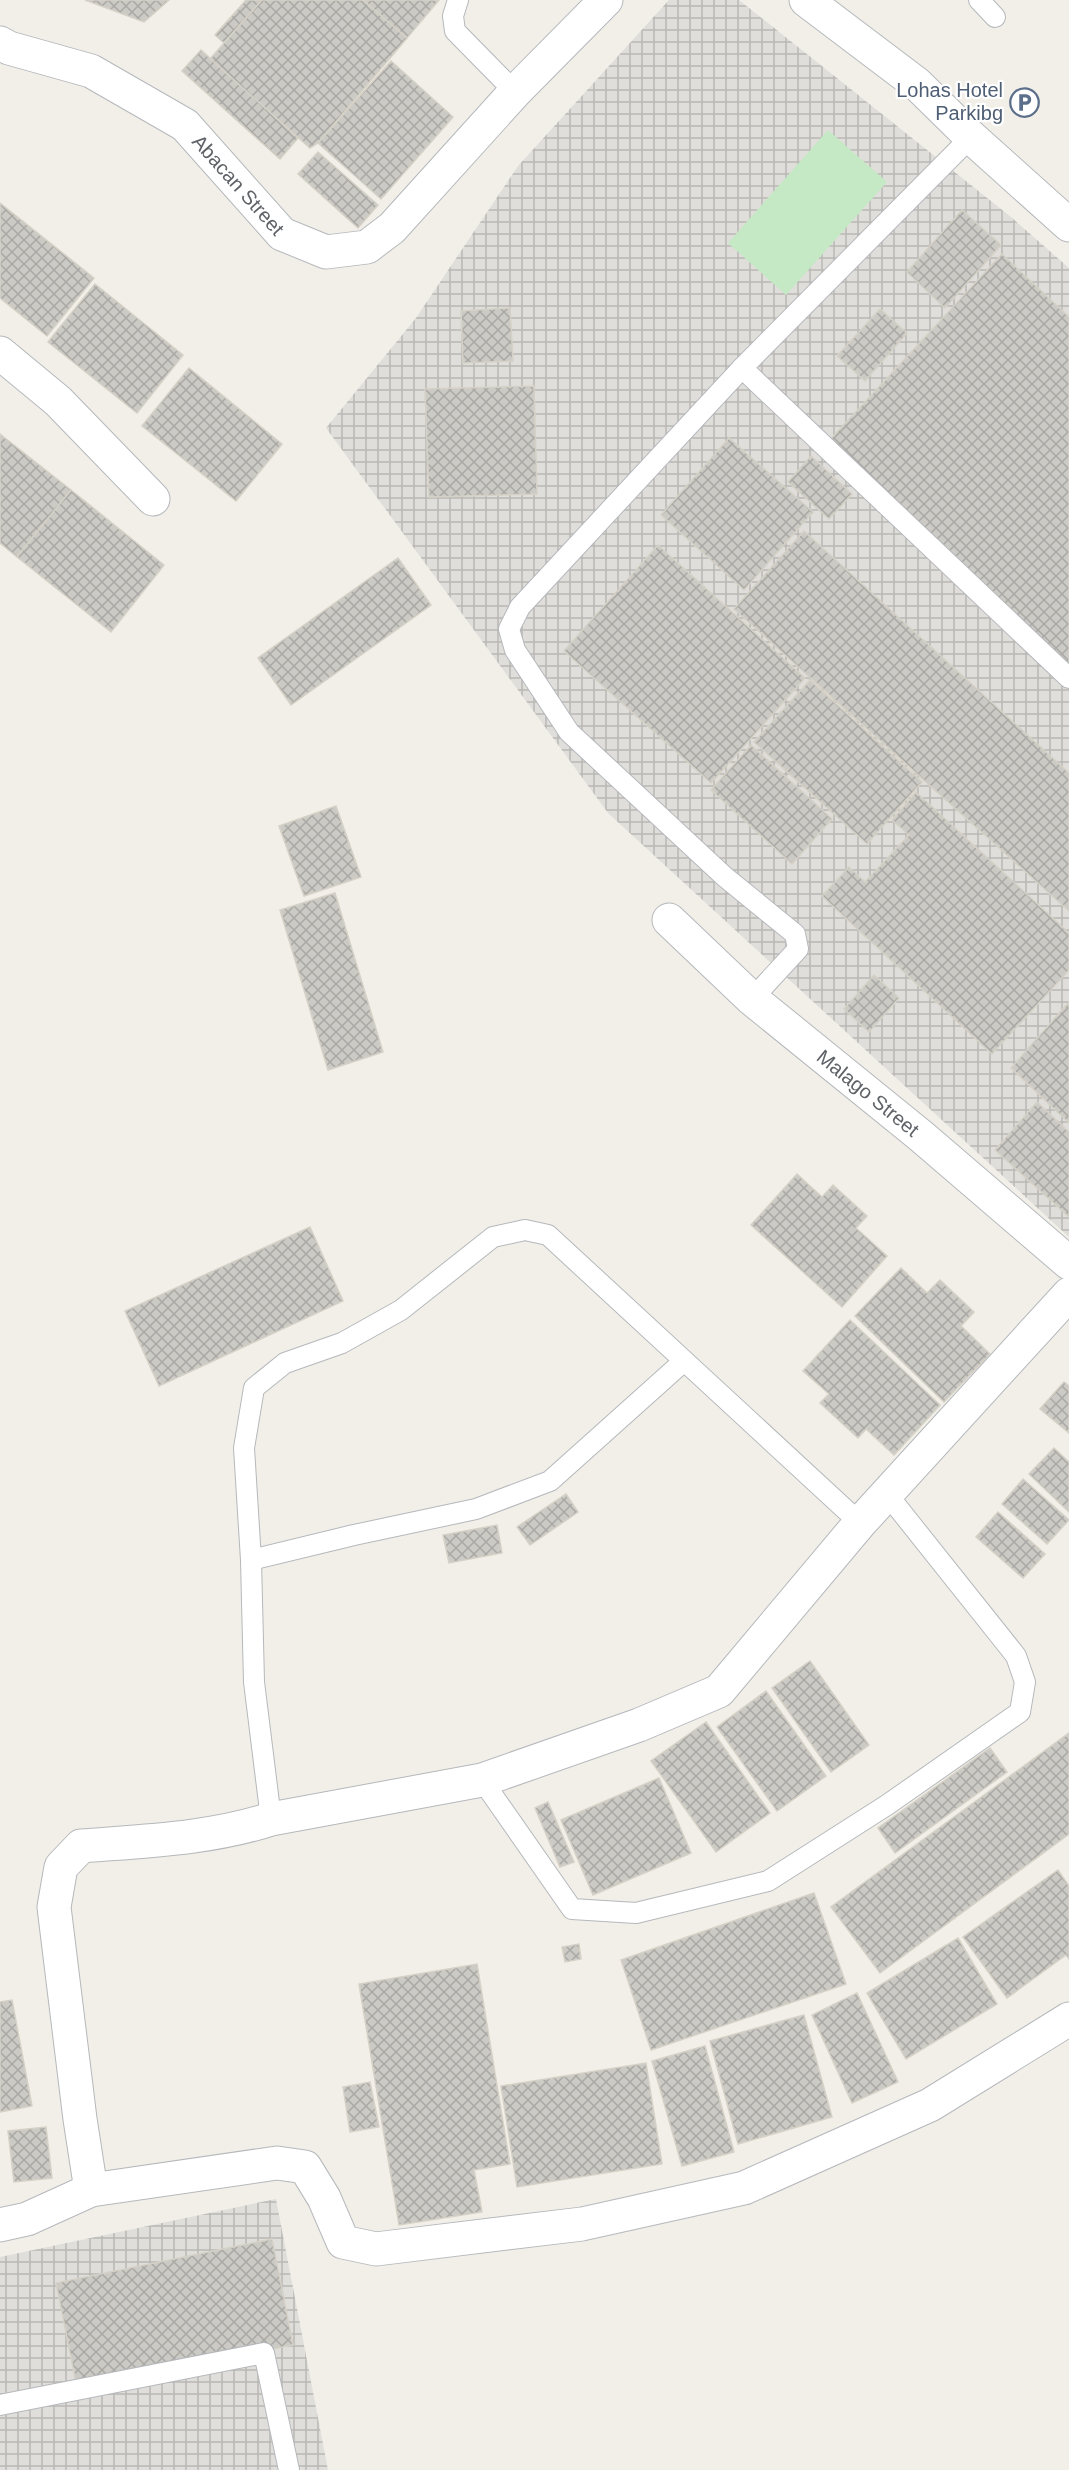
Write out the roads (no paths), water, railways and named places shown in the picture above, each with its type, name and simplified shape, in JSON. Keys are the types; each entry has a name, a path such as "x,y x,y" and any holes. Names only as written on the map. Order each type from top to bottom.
{"street":[{"name":"Abacan Street","path":"0,43 9,48 91,71 185,125 282,234 326,252 367,247 392,228 515,92 606,0"},
{"path":"806,0 917,84 1069,225"},
{"path":"0,353 58,401 153,499"},
{"name":"Malago Street","path":"669,920 752,999 921,1136 1069,1263"},
{"path":"91,2190 54,1907 61,1867 81,1846 240,1829 271,1820 482,1780 639,1725 719,1691 860,1523 1069,1294"},
{"path":"0,2225 27,2219 91,2190 277,2163 305,2167 324,2198 343,2242 376,2249 582,2224 744,2188 930,2105 1069,2019"}],"lane":[{"path":"458,0 453,16 455,31 515,92"},
{"path":"979,0 995,16"},
{"path":"752,999 798,949 795,934 725,877 569,732 515,650 509,629 520,607 742,368 971,136"},
{"path":"742,368 1069,678"},
{"path":"271,1820 254,1682 251,1560 244,1448 254,1388 285,1363 342,1343 401,1310 494,1237 525,1230 548,1235 860,1523"},
{"path":"251,1560 476,1509 550,1481 684,1361"},
{"path":"482,1780 572,1909 636,1912 768,1881 887,1805 1020,1712 1025,1682 1016,1656 887,1494"},
{"path":"0,2405 264,2353 289,2470"}],"place":[{"name":"Lohas Hotel Parkibg","path":"1024,102"}]}
